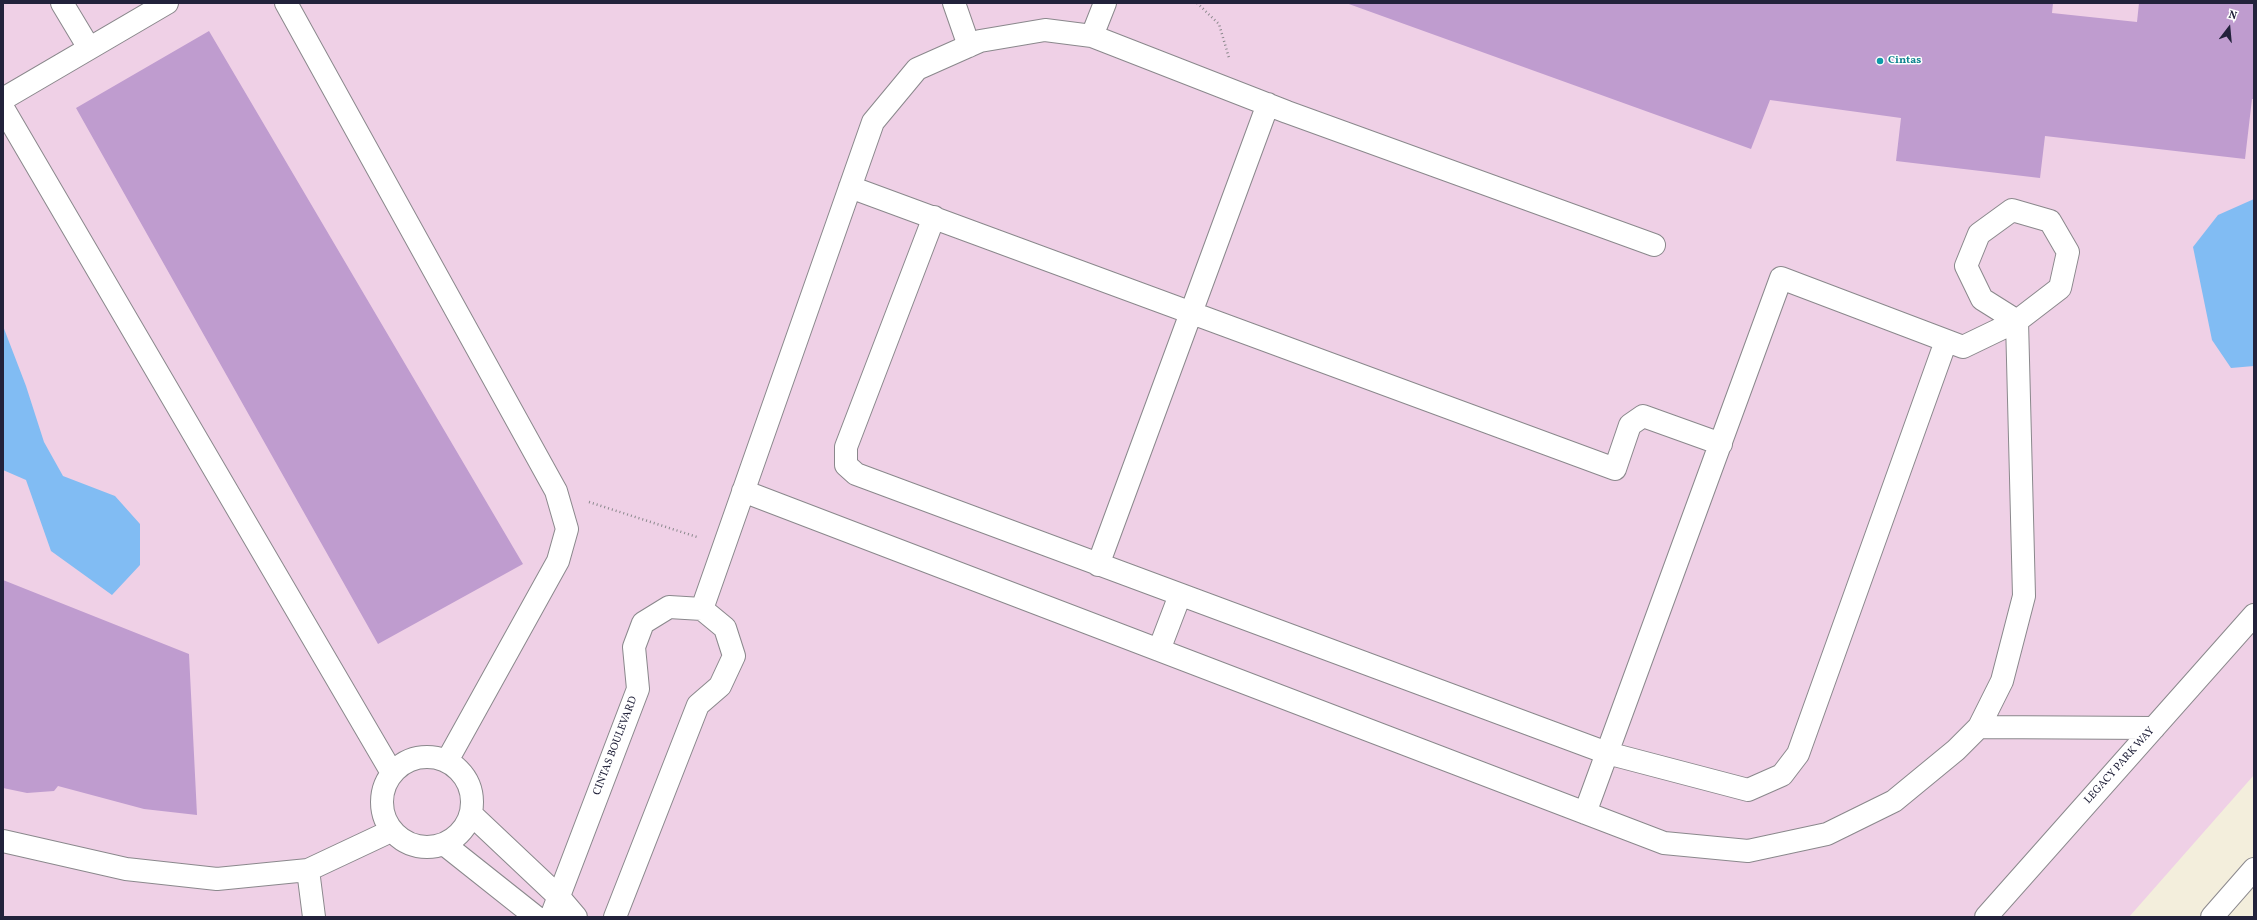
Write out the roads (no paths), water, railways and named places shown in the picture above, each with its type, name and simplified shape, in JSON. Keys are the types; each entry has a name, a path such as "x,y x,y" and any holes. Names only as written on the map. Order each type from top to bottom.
{"main road":[{"path":"62,3 89,48"},
{"path":"3,99 167,3"},
{"path":"286,3 556,491 567,529 558,561 446,762"},
{"path":"954,3 969,46"},
{"path":"1092,36 1105,3"},
{"path":"615,917 698,705 720,686 734,656 725,628 702,609 873,122 917,69 980,41 1045,30 1092,36 1268,104 1654,245"},
{"path":"1098,564 1268,104"},
{"path":"3,108 392,773"},
{"path":"850,187 1615,469 1630,425 1642,416 1721,444"},
{"path":"1585,813 1781,278 1963,347 2017,321 2060,288 2068,252 2050,221 2012,210 1979,234 1966,266 1982,299 2017,321"},
{"path":"934,218 846,447 846,465 856,474 1607,753 1748,790 1782,774 1798,754 1946,341"},
{"path":"743,491 1664,843 1748,851 1827,834 1894,801 1956,750 1979,727 2002,681 2024,596 2017,321"},
{"path":"1159,650 1180,595"},
{"name":"CINTAS BOULEVARD","path":"551,917 638,689 634,647 643,623 669,607 702,609"},
{"name":"LEGACY PARK WAY","path":"1986,917 2254,615"},
{"path":"1979,727 2154,728"},
{"path":"431,757 446,762 459,771 468,784 472,799 471,814 467,824 458,836 444,844 429,848 413,846 403,841 391,831 384,816 381,801 384,787 392,773 404,763 419,758 431,757"},
{"path":"471,814 559,896 576,917"},
{"path":"3,841 126,869 217,879 308,870 391,831"},
{"path":"444,844 536,917"},
{"path":"2212,917 2254,869"},
{"path":"308,870 314,917"}],"water":[{"path":"2254,199 2254,366 2231,368 2212,340 2193,247 2218,215"},
{"path":"3,326 26,386 44,442 63,476 115,496 140,524 140,565 112,595 51,551 26,480 3,470"}],"place":[{"name":"Cintas","path":"1880,61"}]}
